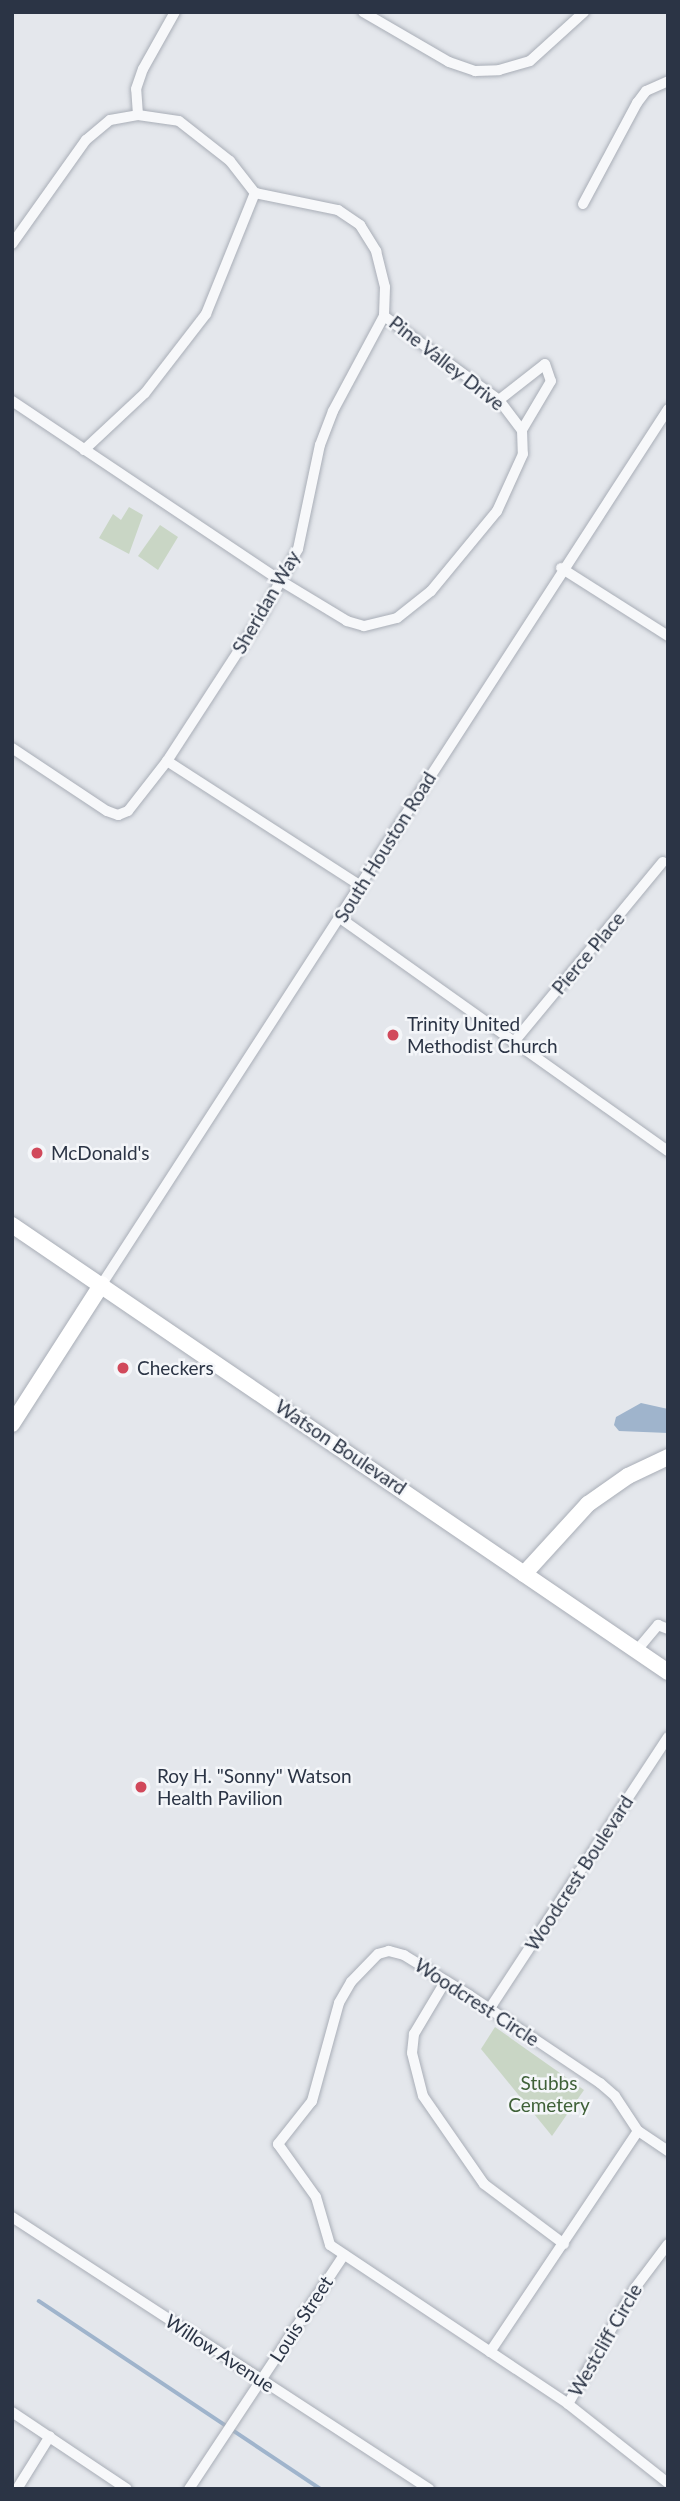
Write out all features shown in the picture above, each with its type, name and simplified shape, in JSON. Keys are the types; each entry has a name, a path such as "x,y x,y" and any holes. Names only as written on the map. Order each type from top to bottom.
{"main road":[{"name":"Watson Boulevard","path":"12,1225 668,1672"},
{"path":"12,1424 102,1284"},
{"path":"524,1574 588,1504 628,1476 668,1457"}],"street":[{"path":"138,115 136,89 142,69 175,12"},
{"path":"363,12 449,62 475,71 499,70 530,61 584,12"},
{"path":"583,204 637,103 646,91 668,81"},
{"path":"12,244 86,140 110,120 138,115 179,121 201,135 230,161 255,193 206,314 145,393 84,450"},
{"name":"Pine Valley Drive","path":"255,193 338,210 360,225 376,251 385,287 384,316 499,400 522,430"},
{"name":"Sheridan Way","path":"12,748 118,815 128,811 167,761 281,581 298,549 320,445 333,411 384,316"},
{"path":"12,401 281,581 347,621 383,625 397,618 431,591 497,511 523,454 522,430 551,381 545,364 499,400"},
{"name":"South Houston Road","path":"102,1284 361,886 561,568 668,409"},
{"path":"561,568 668,636"},
{"path":"167,761 361,886"},
{"name":"Pierce Place","path":"513,1043 663,863"},
{"path":"340,918 668,1151"},
{"path":"637,1650 658,1625 668,1629"},
{"name":"Woodcrest Boulevard","path":"489,2008 668,1737"},
{"name":"Woodcrest Circle","path":"491,2352 344,2255 325,2238 316,2197 278,2144 312,2101 340,2003 367,1964 389,1951 404,1955 489,2008 615,2096 638,2131"},
{"path":"445,1982 414,2034 412,2053 424,2096 484,2184 564,2244"},
{"path":"491,2352 638,2131 668,2151"},
{"name":"Willow Avenue","path":"12,2217 429,2489"},
{"name":"Westcliff Circle","path":"568,2403 635,2288 668,2244"},
{"name":"Louis Street","path":"189,2489 344,2255"},
{"name":"Westcliff Circle","path":"491,2352 568,2403 668,2483"},
{"path":"12,2412 127,2489"},
{"path":"16,2489 50,2436"}],"green space":[{"path":"129,507 143,515 129,554 99,538 113,514 121,520"},
{"path":"160,525 178,537 158,570 138,556"},
{"name":"Stubbs Cemetery","path":"495,2027 584,2090 552,2136 481,2049"}],"water":[{"path":"641,1403 668,1409 668,1433 619,1431 614,1425 616,1417"}],"waterway":[{"path":"39,2301 321,2489"}],"place":[{"name":"Trinity United Methodist Church","path":"393,1035"},
{"name":"McDonald's","path":"37,1153"},
{"name":"Checkers","path":"123,1368"},
{"name":"Roy H. \"Sonny\" Watson Health Pavilion","path":"141,1787"}]}
